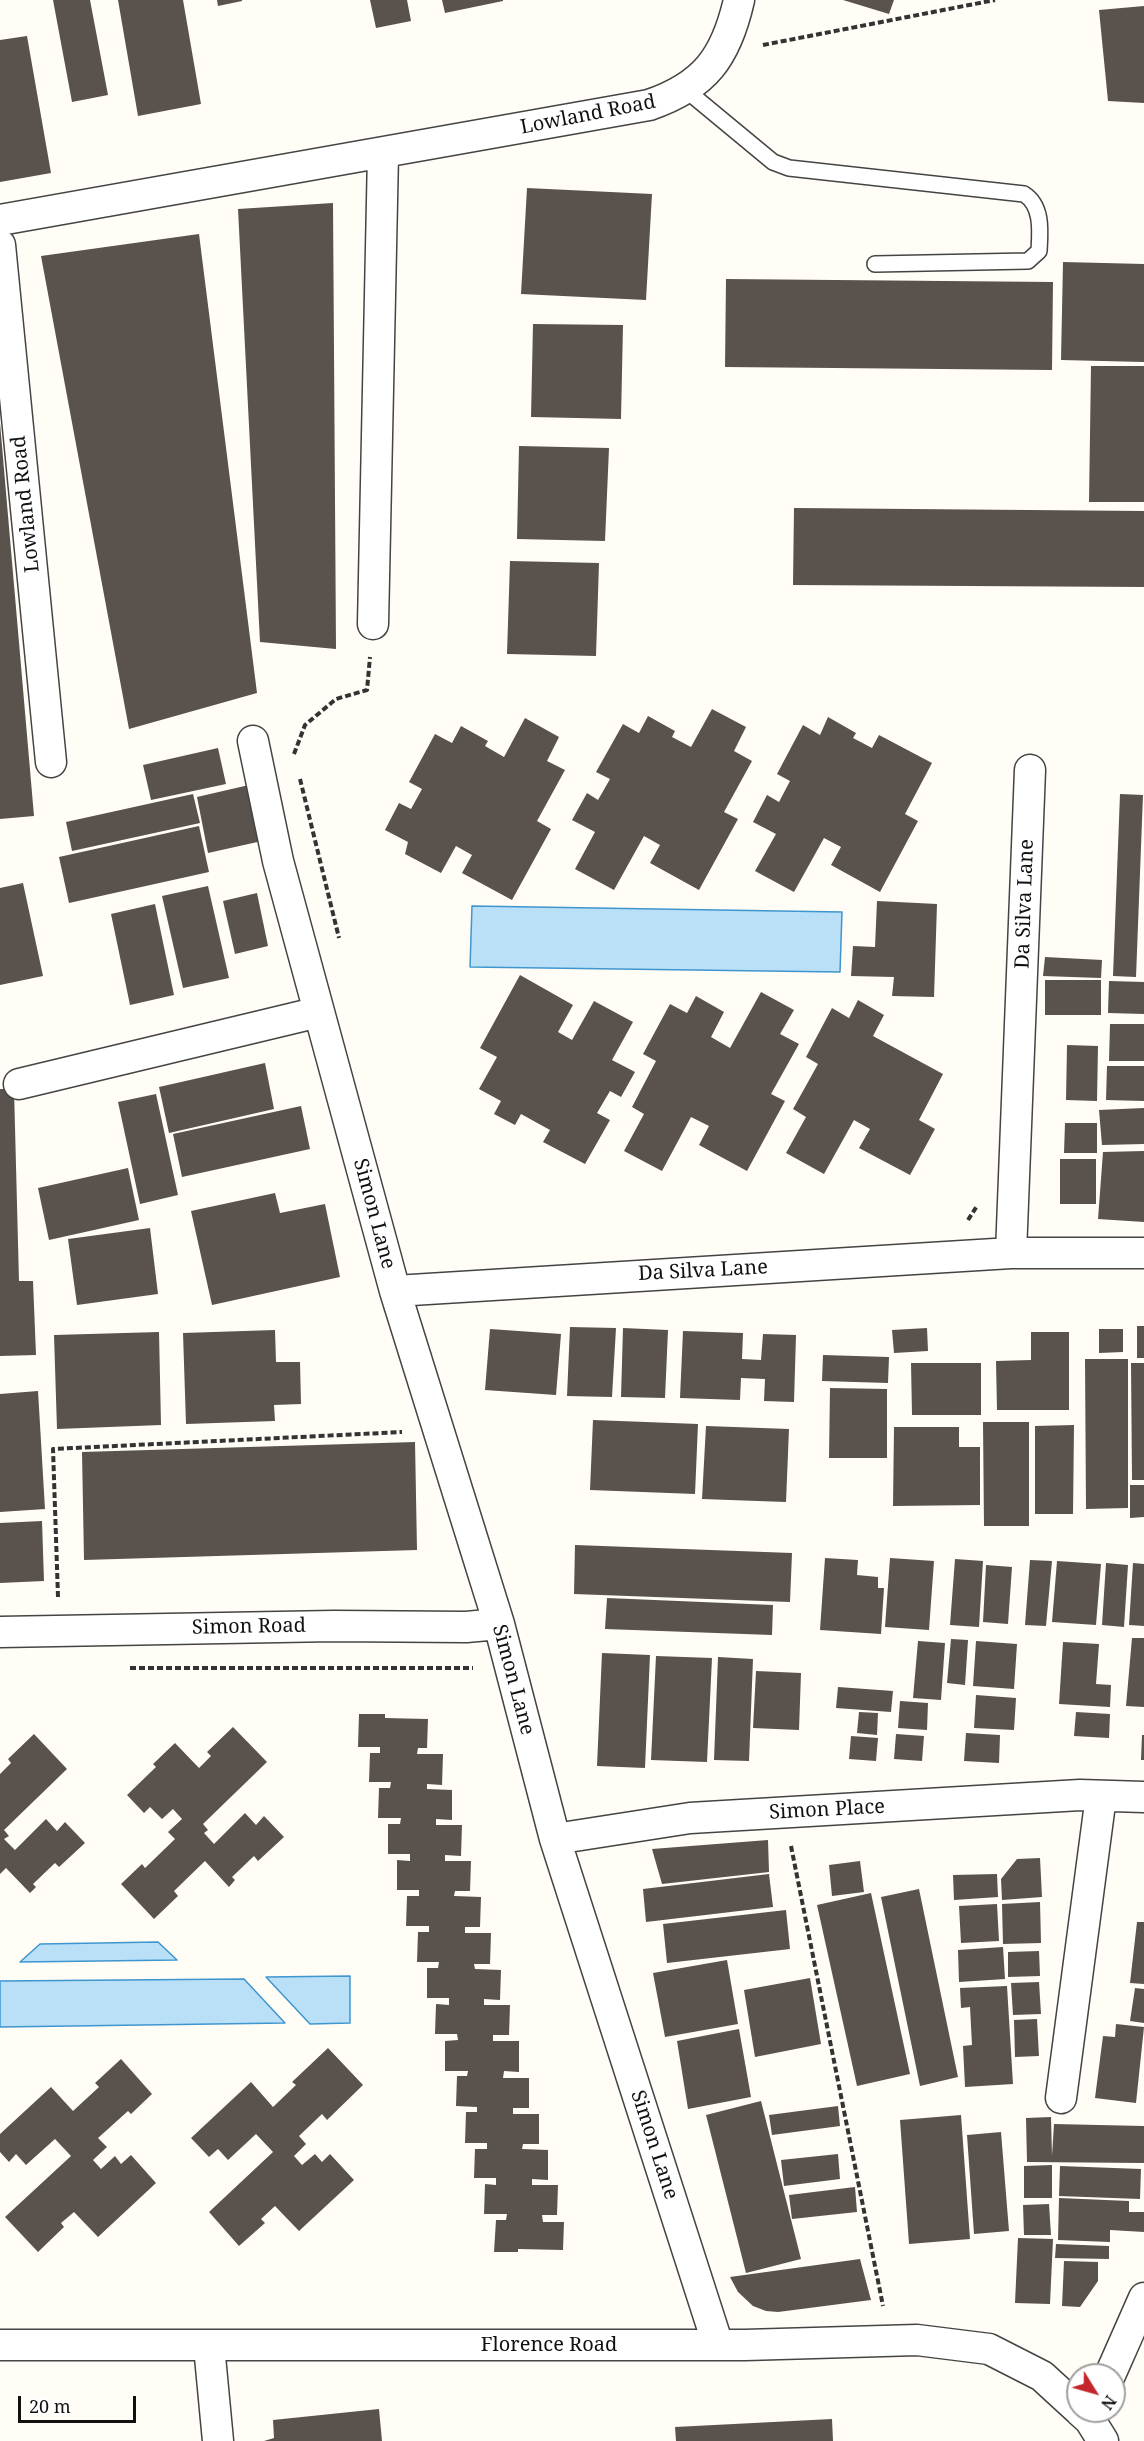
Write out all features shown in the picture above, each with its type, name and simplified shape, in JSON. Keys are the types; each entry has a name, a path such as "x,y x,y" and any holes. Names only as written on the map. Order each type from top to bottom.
{"street":[{"name":"Lowland Road","path":"0,220 649,105 687,90 704,75 729,33 739,0"},
{"path":"373,624 382,154"},
{"name":"Lowland Road","path":"0,245 51,762"},
{"name":"Simon Lane","path":"253,741 278,861 395,1291 499,1624 555,1839 718,2345"},
{"name":"Da Silva Lane","path":"1011,1253 1030,770"},
{"path":"20,1084 320,1012"},
{"name":"Da Silva Lane","path":"395,1291 1011,1253 1144,1253"},
{"name":"Simon Road","path":"0,1632 334,1626 466,1627 499,1624"},
{"path":"1060,2098 1101,1796"},
{"name":"Simon Place","path":"555,1839 690,1818 1101,1796 1144,1797"},
{"path":"1115,2363 1144,2298"},
{"name":"Florence Road","path":"0,2345 718,2345 916,2340 990,2349 1042,2376 1066,2397"},
{"path":"209,2346 219,2441"}],"lane":[{"path":"687,90 773,162 789,168 1024,194 1031,198 1037,210 1040,223 1039,251 1028,261 948,265 875,264"}],"path":[{"path":"719,53 995,0"},
{"path":"294,752 305,725 336,699 367,690 373,624"},
{"path":"963,1226 979,1203"},
{"path":"58,1603 53,1449 406,1432"},
{"path":"118,1668 474,1668"},
{"path":"790,1842 885,2318"}],"water":[{"path":"472,906 842,912 840,972 470,967"},
{"path":"158,1942 177,1960 20,1962 40,1944"},
{"path":"350,1976 350,2023 310,2024 266,1977"},
{"path":"244,1979 285,2023 0,2027 0,1981"}],"building":[{"path":"53,0 90,0 108,95 72,102"},
{"path":"118,0 183,0 201,104 138,116"},
{"path":"217,0 242,0 242,1 218,6"},
{"path":"370,0 407,0 411,21 376,28"},
{"path":"442,0 503,0 503,1 445,13"},
{"path":"843,0 894,0 889,14"},
{"path":"1144,6 1144,103 1108,101 1099,10"},
{"path":"27,36 51,173 0,182 0,40"},
{"path":"527,188 652,194 646,300 521,294"},
{"path":"333,203 336,649 260,642 238,209"},
{"path":"199,234 257,693 129,729 41,256"},
{"path":"1063,262 1144,264 1144,362 1061,360"},
{"path":"726,279 1053,282 1052,370 725,367"},
{"path":"533,324 623,325 621,419 531,417"},
{"path":"1091,366 1144,366 1144,502 1089,502"},
{"path":"0,423 34,816 0,819"},
{"path":"519,446 609,448 605,541 517,539"},
{"path":"794,508 1144,511 1144,587 793,585"},
{"path":"510,561 599,563 596,656 507,654"},
{"path":"712,709 746,727 734,751 752,761 724,812 738,819 699,890 650,863 660,845 644,836 614,890 575,869 595,832 572,820 587,793 598,800 610,779 596,772 623,724 639,733 648,716 675,731 672,737 691,747"},
{"path":"828,717 856,733 853,738 872,748 879,735 932,763 905,814 918,821 880,892 831,865 841,847 824,838 794,892 755,871 776,834 753,822 767,795 779,802 790,781 777,774 803,725 820,735"},
{"path":"525,718 559,737 547,761 565,770 537,821 551,829 512,900 462,873 472,855 456,846 441,873 405,854 408,842 385,830 399,803 411,809 422,789 409,782 435,734 452,743 461,726 488,741 485,746 504,757"},
{"path":"218,748 226,784 151,800 143,765"},
{"path":"249,785 262,841 208,853 197,797"},
{"path":"193,794 200,823 72,851 66,822"},
{"path":"1120,794 1143,795 1136,977 1113,976"},
{"path":"199,826 209,872 69,903 59,857"},
{"path":"23,883 43,976 0,985 0,888"},
{"path":"208,886 229,978 183,988 162,896"},
{"path":"257,893 268,946 235,954 223,901"},
{"path":"877,901 937,904 934,997 892,996 894,977 851,976 853,946 875,947"},
{"path":"155,904 174,995 130,1005 111,914"},
{"path":"1045,957 1102,960 1101,978 1043,976"},
{"path":"520,975 573,1005 558,1032 572,1040 594,1001 633,1022 612,1060 635,1072 621,1097 610,1091 597,1113 610,1120 585,1164 543,1142 550,1130 521,1114 515,1125 494,1114 501,1101 479,1089 497,1057 480,1048"},
{"path":"1045,980 1101,980 1101,1015 1045,1015"},
{"path":"1109,981 1144,982 1144,1014 1108,1013"},
{"path":"761,992 794,1010 780,1034 799,1044 771,1094 785,1101 747,1171 699,1145 709,1126 691,1117 662,1171 624,1151 644,1114 632,1107 656,1061 643,1054 670,1004 687,1013 696,996 724,1012 711,1037 730,1048"},
{"path":"858,1000 884,1015 873,1036 943,1074 919,1120 935,1129 910,1175 859,1148 870,1129 854,1120 824,1174 786,1153 806,1117 793,1109 818,1064 806,1057 832,1008 849,1018"},
{"path":"1110,1024 1144,1024 1144,1061 1109,1061"},
{"path":"1067,1045 1098,1046 1097,1101 1066,1100"},
{"path":"265,1063 274,1109 169,1133 159,1087"},
{"path":"1107,1066 1144,1066 1144,1101 1106,1100"},
{"path":"0,1089 14,1089 19,1281 33,1281 36,1355 0,1356"},
{"path":"156,1094 178,1195 140,1204 118,1102"},
{"path":"301,1106 310,1149 182,1177 173,1134"},
{"path":"1144,1108 1144,1144 1102,1145 1099,1110"},
{"path":"1065,1123 1097,1123 1097,1153 1064,1153"},
{"path":"1144,1151 1144,1222 1098,1219 1103,1152"},
{"path":"1060,1159 1096,1159 1096,1204 1060,1204"},
{"path":"128,1168 139,1220 49,1240 38,1188"},
{"path":"275,1193 280,1213 325,1204 340,1277 212,1305 191,1211"},
{"path":"150,1228 158,1294 77,1305 68,1239"},
{"path":"1137,1326 1144,1326 1144,1358 1137,1358"},
{"path":"570,1327 616,1328 612,1397 567,1396"},
{"path":"623,1328 668,1330 665,1398 621,1397"},
{"path":"927,1328 928,1351 894,1353 892,1330"},
{"path":"490,1329 561,1334 556,1395 485,1390"},
{"path":"1099,1329 1123,1329 1123,1352 1099,1353"},
{"path":"275,1330 276,1362 300,1362 301,1404 274,1405 275,1421 186,1424 183,1333"},
{"path":"683,1331 743,1333 742,1359 761,1360 763,1334 796,1335 794,1402 764,1401 765,1379 741,1378 740,1400 680,1398"},
{"path":"159,1332 161,1425 57,1429 54,1335"},
{"path":"1031,1332 1069,1332 1069,1410 997,1410 996,1361 1031,1360"},
{"path":"823,1355 889,1357 888,1383 822,1381"},
{"path":"1085,1359 1128,1359 1128,1508 1086,1509"},
{"path":"911,1363 981,1363 981,1415 912,1415"},
{"path":"1131,1363 1144,1363 1144,1480 1132,1480"},
{"path":"830,1388 887,1389 887,1458 829,1458"},
{"path":"38,1391 45,1509 0,1512 0,1394"},
{"path":"593,1420 698,1424 695,1494 590,1490"},
{"path":"983,1422 1029,1422 1029,1526 984,1526"},
{"path":"1074,1425 1073,1514 1035,1514 1035,1426"},
{"path":"706,1426 789,1429 786,1502 702,1499"},
{"path":"894,1427 959,1427 959,1447 980,1447 980,1505 893,1506"},
{"path":"415,1442 417,1550 84,1560 82,1452"},
{"path":"1130,1485 1144,1485 1144,1517 1130,1518"},
{"path":"42,1521 44,1581 0,1583 0,1523"},
{"path":"575,1545 792,1553 790,1602 574,1594"},
{"path":"825,1558 858,1560 857,1575 878,1577 878,1588 884,1588 881,1634 820,1630"},
{"path":"890,1558 934,1561 929,1630 885,1627"},
{"path":"955,1559 983,1561 979,1627 950,1625"},
{"path":"1030,1560 1052,1561 1046,1626 1025,1625"},
{"path":"1057,1561 1101,1564 1096,1625 1052,1622"},
{"path":"1106,1563 1128,1565 1124,1627 1102,1625"},
{"path":"1133,1563 1144,1564 1144,1626 1129,1625"},
{"path":"986,1565 1012,1567 1008,1624 983,1622"},
{"path":"607,1598 773,1605 772,1635 605,1629"},
{"path":"1132,1638 1144,1638 1144,1707 1126,1706"},
{"path":"951,1639 968,1640 965,1685 947,1683"},
{"path":"918,1641 945,1643 941,1700 913,1698"},
{"path":"976,1641 1017,1644 1014,1689 973,1686"},
{"path":"1063,1642 1099,1644 1096,1684 1111,1685 1110,1707 1059,1704"},
{"path":"602,1653 650,1655 645,1768 597,1766"},
{"path":"656,1656 712,1658 707,1762 651,1760"},
{"path":"718,1657 753,1659 749,1761 714,1760"},
{"path":"756,1671 801,1673 799,1730 753,1728"},
{"path":"838,1687 893,1691 891,1712 836,1708"},
{"path":"976,1695 1016,1698 1014,1730 974,1728"},
{"path":"900,1701 928,1703 927,1730 898,1728"},
{"path":"859,1712 878,1713 877,1735 857,1733"},
{"path":"1076,1712 1110,1714 1109,1738 1074,1736"},
{"path":"359,1714 385,1714 385,1718 428,1719 427,1748 418,1748 417,1754 443,1754 442,1785 427,1784 427,1789 452,1790 452,1820 436,1819 436,1825 462,1825 461,1856 445,1855 445,1861 471,1861 470,1891 455,1891 454,1896 481,1897 480,1927 465,1927 465,1933 491,1933 490,1964 474,1964 475,1969 501,1970 500,2000 484,1999 484,2005 510,2005 509,2035 493,2035 493,2041 519,2041 519,2072 504,2071 503,2078 529,2078 529,2108 513,2108 513,2114 539,2114 539,2144 523,2144 522,2149 548,2150 548,2180 532,2179 532,2185 558,2185 557,2215 542,2215 543,2222 564,2222 563,2250 518,2249 518,2252 494,2252 496,2220 506,2220 507,2214 484,2214 485,2184 496,2185 496,2178 474,2178 475,2149 487,2149 487,2143 465,2143 466,2112 477,2112 477,2107 456,2106 457,2076 467,2076 468,2071 445,2071 445,2041 458,2040 457,2034 435,2034 436,2004 449,2005 449,1998 427,1998 427,1968 438,1968 439,1962 417,1962 418,1932 429,1932 429,1926 406,1926 407,1896 419,1896 419,1890 397,1890 397,1860 410,1861 410,1854 388,1854 388,1824 400,1824 401,1818 378,1818 379,1788 390,1788 391,1782 369,1782 370,1753 380,1753 380,1747 358,1747"},
{"path":"233,1727 267,1762 203,1824 208,1830 204,1833 214,1844 245,1813 256,1825 264,1816 284,1837 258,1861 254,1856 232,1877 235,1880 229,1887 205,1861 174,1891 178,1896 154,1919 121,1884 142,1864 145,1868 175,1839 168,1832 182,1819 173,1809 162,1819 150,1807 144,1813 127,1795 156,1767 153,1764 175,1743 199,1768 211,1756 207,1752"},
{"path":"966,1733 1000,1735 999,1763 964,1761"},
{"path":"34,1734 67,1769 4,1830 9,1836 4,1839 15,1850 46,1819 57,1831 65,1822 85,1843 59,1867 55,1863 33,1884 36,1887 30,1893 6,1868 0,1874 0,1774 11,1763 8,1759"},
{"path":"896,1734 924,1736 922,1761 894,1759"},
{"path":"1142,1735 1144,1735 1144,1760 1141,1760"},
{"path":"851,1736 878,1738 876,1761 849,1759"},
{"path":"768,1840 769,1872 662,1884 652,1849"},
{"path":"1040,1858 1042,1897 1002,1900 1001,1879 1017,1859"},
{"path":"860,1861 864,1892 832,1896 829,1865"},
{"path":"769,1874 773,1907 646,1922 643,1889"},
{"path":"997,1874 998,1897 954,1900 953,1875"},
{"path":"919,1889 958,2077 920,2086 881,1897"},
{"path":"871,1893 910,2074 857,2086 817,1905"},
{"path":"1040,1902 1041,1943 1003,1944 1002,1904"},
{"path":"997,1904 999,1941 961,1943 959,1906"},
{"path":"786,1910 790,1949 667,1963 663,1924"},
{"path":"1137,1922 1144,1922 1144,1984 1130,1983"},
{"path":"1003,1947 1005,1979 959,1982 958,1950"},
{"path":"1039,1951 1040,1976 1008,1977 1008,1952"},
{"path":"727,1960 738,2024 665,2037 653,1973"},
{"path":"810,1978 821,2044 755,2057 744,1990"},
{"path":"1039,1982 1041,2014 1013,2015 1011,1983"},
{"path":"1007,1986 1013,2084 965,2087 963,2046 972,2045 970,2007 961,2008 960,1988"},
{"path":"1135,1988 1144,1989 1144,2023 1130,2021"},
{"path":"1037,2019 1039,2056 1015,2057 1014,2020"},
{"path":"1116,2024 1144,2027 1136,2103 1095,2098 1103,2036 1115,2037"},
{"path":"739,2029 751,2097 688,2109 677,2041"},
{"path":"328,2048 363,2085 327,2120 322,2114 299,2136 306,2144 294,2156 302,2165 315,2154 322,2162 330,2154 354,2180 299,2231 275,2206 261,2219 265,2223 239,2246 209,2212 273,2152 256,2134 228,2160 218,2149 209,2157 191,2138 251,2082 273,2107 296,2085 292,2082"},
{"path":"121,2059 152,2094 131,2114 128,2111 98,2138 107,2147 93,2160 101,2169 115,2156 121,2164 131,2155 156,2183 98,2237 74,2212 61,2223 64,2227 38,2252 5,2217 71,2156 55,2139 26,2165 16,2154 9,2162 0,2152 0,2134 51,2087 73,2111 99,2087 95,2083"},
{"path":"761,2101 801,2259 746,2273 706,2115"},
{"path":"838,2106 840,2126 772,2135 769,2115"},
{"path":"961,2115 970,2239 909,2244 900,2120"},
{"path":"1051,2117 1052,2156 1054,2124 1144,2126 1144,2163 1027,2162 1026,2118"},
{"path":"1001,2132 1009,2231 974,2234 967,2135"},
{"path":"838,2154 840,2179 784,2186 781,2160"},
{"path":"1052,2165 1052,2198 1024,2198 1024,2166"},
{"path":"1060,2166 1141,2169 1140,2199 1059,2196"},
{"path":"855,2187 857,2212 792,2219 789,2195"},
{"path":"1059,2198 1129,2201 1129,2212 1144,2212 1144,2232 1110,2230 1110,2242 1058,2240"},
{"path":"1049,2204 1051,2235 1024,2235 1023,2205"},
{"path":"1018,2238 1053,2239 1050,2304 1015,2303"},
{"path":"1056,2244 1109,2246 1109,2259 1055,2258"},
{"path":"860,2259 871,2300 778,2312 766,2311 753,2306 738,2292 730,2277"},
{"path":"1064,2261 1098,2262 1098,2281 1080,2307 1062,2306"},
{"path":"379,2409 382,2441 264,2441 274,2438 273,2420"},
{"path":"832,2419 833,2441 676,2441 675,2427"}]}
